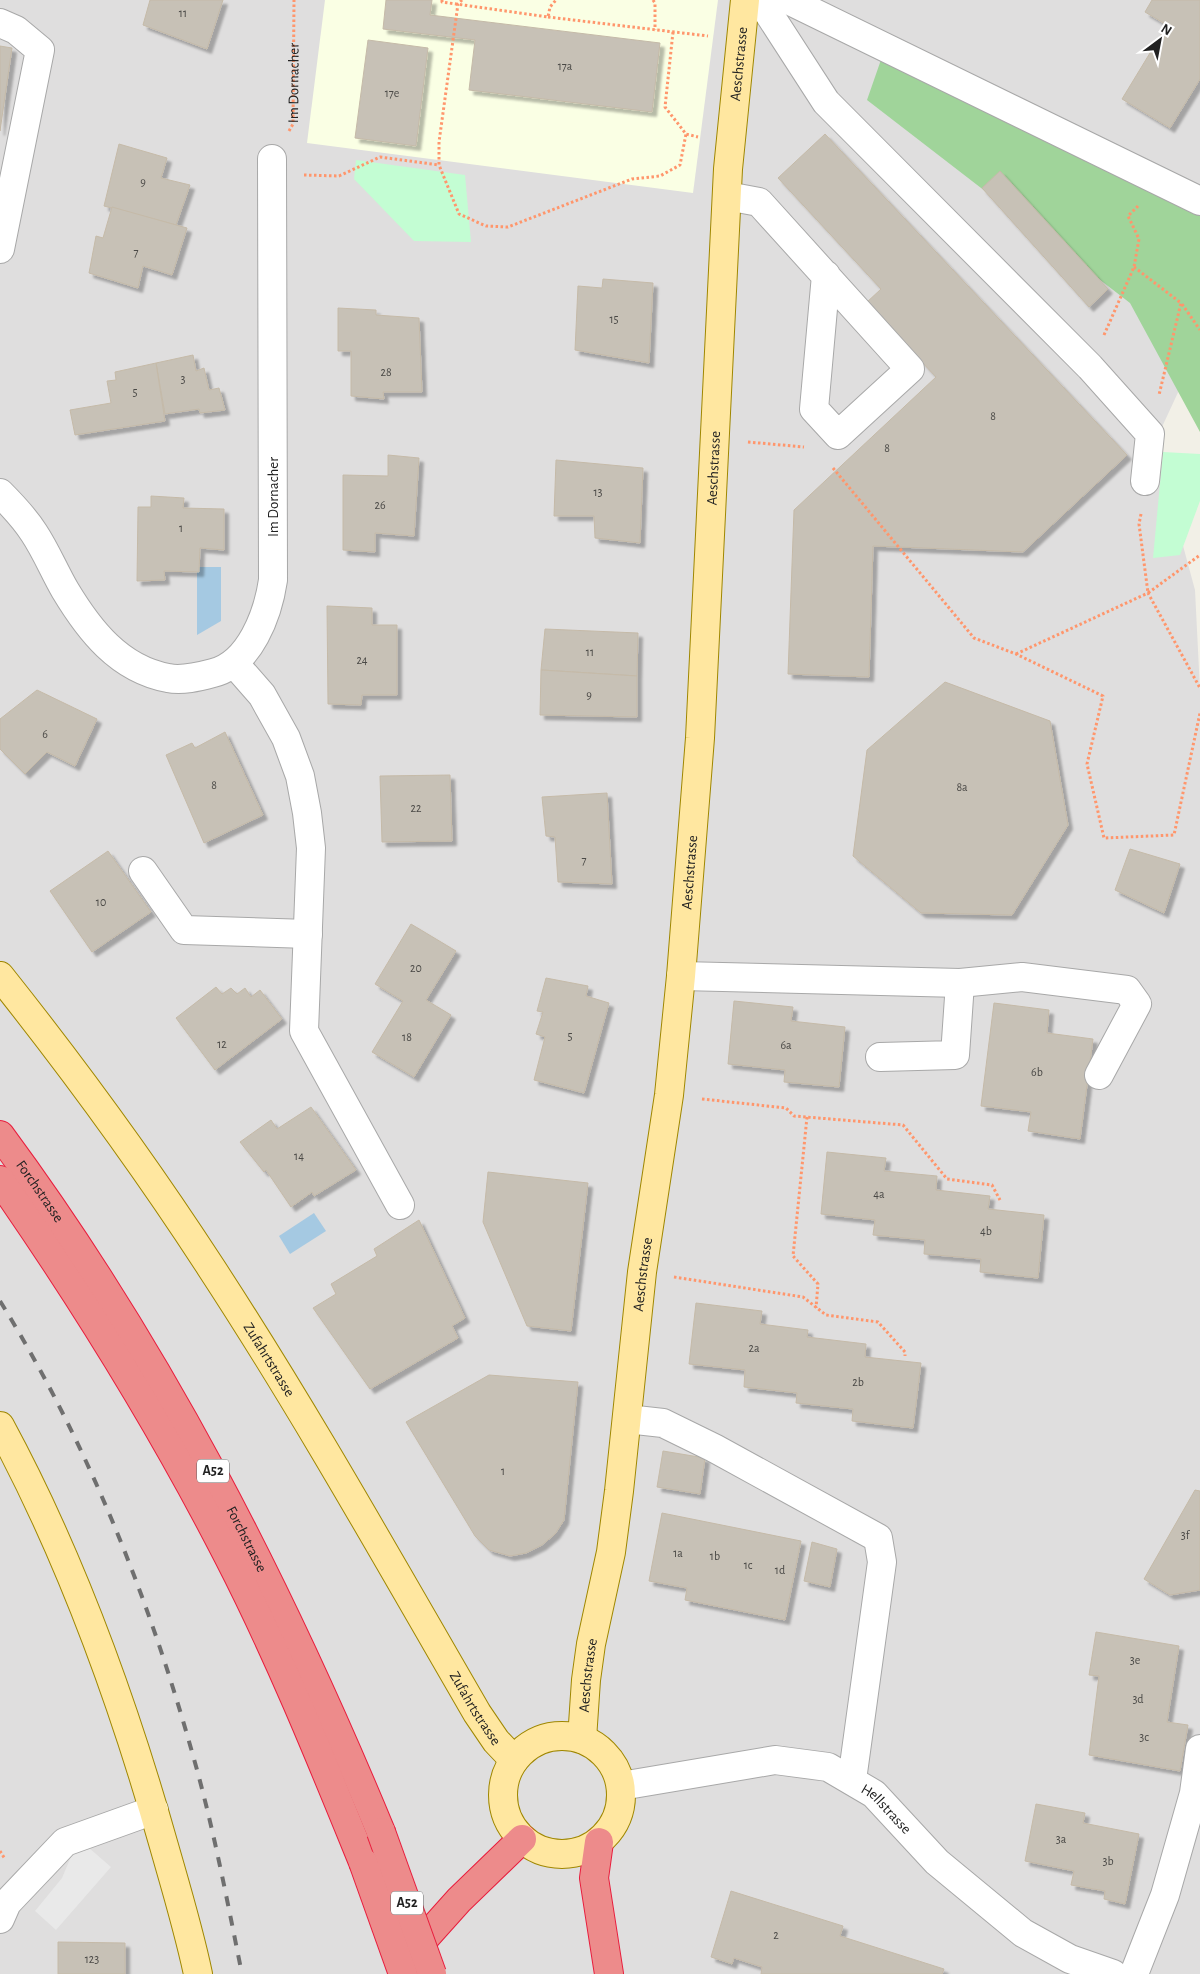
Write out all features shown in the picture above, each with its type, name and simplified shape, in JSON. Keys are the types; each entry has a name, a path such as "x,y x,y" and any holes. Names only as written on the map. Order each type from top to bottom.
{"highway":[{"name":"Forchstrasse","path":"0,1135 70,1235 145,1351 209,1464 254,1550 315,1676 381,1832 432,1974"},
{"name":"Forchstrasse","path":"0,1180 89,1313 156,1421 264,1628 315,1743 363,1862 403,1974"},
{"path":"398,1974 408,1957 459,1900 522,1839"},
{"path":"599,1842 594,1878 610,1974"}],"main road":[{"name":"Aeschstrasse","path":"582,1739 590,1653 611,1552 642,1272 669,1095 681,976 700,738 727,196 745,0"},
{"name":"Zufahrtstrasse","path":"0,976 118,1129 210,1265 344,1482 477,1714 496,1742 514,1760"},
{"path":"0,1426 40,1505 113,1680 154,1810 193,1946 198,1974"},
{"path":"567,1736 582,1739 603,1752 612,1762 621,1786 619,1811 608,1833 599,1842 578,1852 560,1854 543,1852 522,1839 512,1828 502,1800 504,1779 514,1760 524,1748 552,1737 567,1736"}],"street":[{"path":"760,0 826,102 1090,366 1150,434 1145,481"},
{"path":"788,0 1200,202"},
{"path":"0,23 16,30 40,50 0,249"},
{"name":"Im Dornacher","path":"0,493 34,533 84,619 102,642 129,663 168,678 185,679 216,672 234,663 255,635 265,616 271,598 273,580 272,160"},
{"path":"727,196 759,202 826,275 910,369 838,435 814,409 826,275"},
{"path":"234,663 262,695 286,738 300,776 311,848 304,1031 400,1205"},
{"path":"143,871 184,930 308,934"},
{"path":"681,976 960,983 1022,977 1127,990 1137,1004 1099,1075"},
{"path":"880,1056 955,1055 960,983"},
{"path":"627,1419 663,1423 714,1448 878,1538 882,1562 852,1780"},
{"path":"1134,1974 1165,1895 1194,1793 1200,1749"},
{"name":"Hellstrasse","path":"621,1786 775,1760 828,1766 874,1794 937,1862 1023,1933 1070,1960 1113,1974"},
{"path":"0,1919 7,1903 69,1847 154,1810"}],"path":[{"name":"Im Dornacher","path":"272,160 293,124 294,0"},
{"path":"442,0 442,2 695,34"},
{"path":"462,0 458,4 439,142 439,165 459,214 486,226 508,227 632,179 660,176 680,166 686,134"},
{"path":"548,16 550,7 556,0"},
{"path":"653,0 655,3 655,30"},
{"path":"672,32 666,107 686,134 731,144"},
{"path":"305,175 339,176 380,157 439,165"},
{"path":"1090,366 1134,266 1138,239 1128,216 1160,182"},
{"path":"1134,266 1181,303 1200,330"},
{"path":"1150,434 1181,303"},
{"path":"740,442 809,448"},
{"path":"830,464 974,638 1016,654 1103,696 1086,764 1104,838 1174,835 1200,713"},
{"path":"1145,481 1139,524 1148,593 1200,688"},
{"path":"1016,654 1148,593 1200,555"},
{"path":"669,1095 786,1108 794,1116 903,1125 947,1179 992,1185 1000,1200"},
{"path":"807,1117 793,1256 818,1284 816,1308"},
{"path":"642,1272 803,1297 826,1316 878,1322 906,1352 905,1356"}],"shaded area":[{"path":"0,0 1200,0 1200,345 1155,442 1195,590 1200,690 1200,1974 0,1974"},
{"path":"325,0 718,0 693,193 307,143"},
{"path":"88,1847 111,1867 56,1930 35,1911 62,1878 73,1852"}],"green space":[{"path":"883,54 1200,208 1200,432 1130,303 867,100"},
{"path":"356,160 465,175 471,242 414,241 354,179"},
{"path":"1163,452 1200,454 1200,501 1180,555 1153,558"}],"water":[{"path":"197,567 221,567 221,621 197,635"},
{"path":"314,1213 326,1231 290,1254 279,1236"}],"building":[{"path":"150,0 223,0 207,49 143,25"},
{"path":"386,0 432,0 430,15 660,43 652,112 469,90 475,40 383,29"},
{"path":"1152,0 1200,0 1200,79 1170,128 1122,99 1167,25 1145,12"},
{"path":"368,40 428,48 416,146 355,138"},
{"path":"0,46 12,48 0,131"},
{"path":"825,134 1127,455 1023,552 873,546 869,677 788,674 794,510 936,377 866,303 881,289 778,178"},
{"path":"119,144 167,158 161,178 190,185 176,225 104,206"},
{"path":"1000,171 1108,289 1089,307 982,188"},
{"path":"112,207 187,228 172,275 143,266 138,288 89,273 96,236 103,238"},
{"path":"603,279 653,283 649,363 575,350 578,286 602,288"},
{"path":"338,308 376,310 376,315 419,318 422,392 383,392 384,399 351,396 351,351 338,351"},
{"path":"193,355 196,371 204,368 209,390 219,388 225,410 200,413 199,409 165,414 156,363"},
{"path":"156,363 165,421 75,435 70,410 111,403 107,381 116,380 115,372"},
{"path":"388,455 419,458 414,536 375,533 375,552 343,550 343,475 388,476"},
{"path":"556,460 643,468 640,543 595,538 594,516 554,516"},
{"path":"151,496 184,498 183,508 224,509 224,550 200,548 199,572 164,571 165,580 137,581 138,507 151,507"},
{"path":"327,606 372,608 372,625 397,625 397,695 362,695 361,705 328,704"},
{"path":"545,629 638,633 637,676 541,670"},
{"path":"541,670 637,676 637,717 540,715"},
{"path":"945,682 1050,721 1068,825 1012,915 921,913 853,856 867,750"},
{"path":"37,690 97,719 75,766 47,752 25,774 0,749 0,719"},
{"path":"225,732 263,815 204,843 166,755 192,743 195,748"},
{"path":"450,775 452,841 382,842 380,776"},
{"path":"607,793 612,884 558,882 555,837 546,836 542,797"},
{"path":"1130,849 1180,864 1164,913 1115,890"},
{"path":"108,851 151,912 92,952 50,891"},
{"path":"411,924 456,951 426,1000 451,1015 414,1077 372,1052 403,1001 375,984"},
{"path":"546,978 588,986 586,996 609,1003 584,1093 534,1080 545,1037 536,1034 543,1012 537,1011"},
{"path":"216,987 222,994 231,988 237,994 245,988 251,997 260,990 282,1019 215,1070 176,1018"},
{"path":"734,1001 793,1007 791,1021 845,1027 839,1087 784,1082 785,1070 728,1064"},
{"path":"994,1003 1049,1010 1047,1033 1093,1039 1080,1139 1028,1131 1031,1112 981,1106"},
{"path":"311,1107 356,1170 314,1196 312,1192 291,1207 266,1170 264,1172 240,1142 271,1120 277,1129"},
{"path":"827,1152 886,1158 884,1171 937,1176 936,1190 990,1196 988,1209 1044,1215 1038,1278 980,1272 981,1259 924,1254 925,1240 873,1235 875,1220 821,1214"},
{"path":"488,1172 588,1183 571,1331 527,1326 483,1222"},
{"path":"419,1220 465,1318 452,1326 458,1338 370,1389 313,1308 336,1294 331,1284 377,1256 374,1249"},
{"path":"696,1303 762,1311 760,1324 808,1330 807,1337 866,1344 865,1357 921,1363 913,1428 852,1421 853,1409 796,1403 797,1393 744,1387 745,1370 689,1364"},
{"path":"489,1375 578,1382 564,1520 555,1534 542,1545 526,1553 510,1556 489,1550 475,1536 406,1422"},
{"path":"663,1451 705,1458 700,1494 657,1487"},
{"path":"1195,1490 1200,1491 1200,1590 1170,1595 1144,1579"},
{"path":"662,1513 801,1541 785,1620 685,1600 687,1588 649,1581"},
{"path":"812,1542 837,1549 830,1587 804,1581"},
{"path":"1096,1632 1179,1646 1167,1722 1188,1725 1180,1771 1089,1755 1099,1676 1089,1675"},
{"path":"1036,1804 1085,1813 1083,1823 1139,1834 1125,1904 1104,1899 1105,1891 1071,1885 1074,1871 1025,1861"},
{"path":"731,1891 843,1926 840,1936 944,1969 942,1974 761,1974 762,1967 734,1958 732,1964 711,1957"},
{"path":"58,1942 125,1943 125,1974 58,1974"}],"railway":[{"path":"0,1301 31,1354 87,1463 135,1577 156,1635 200,1779 242,1974"}]}
